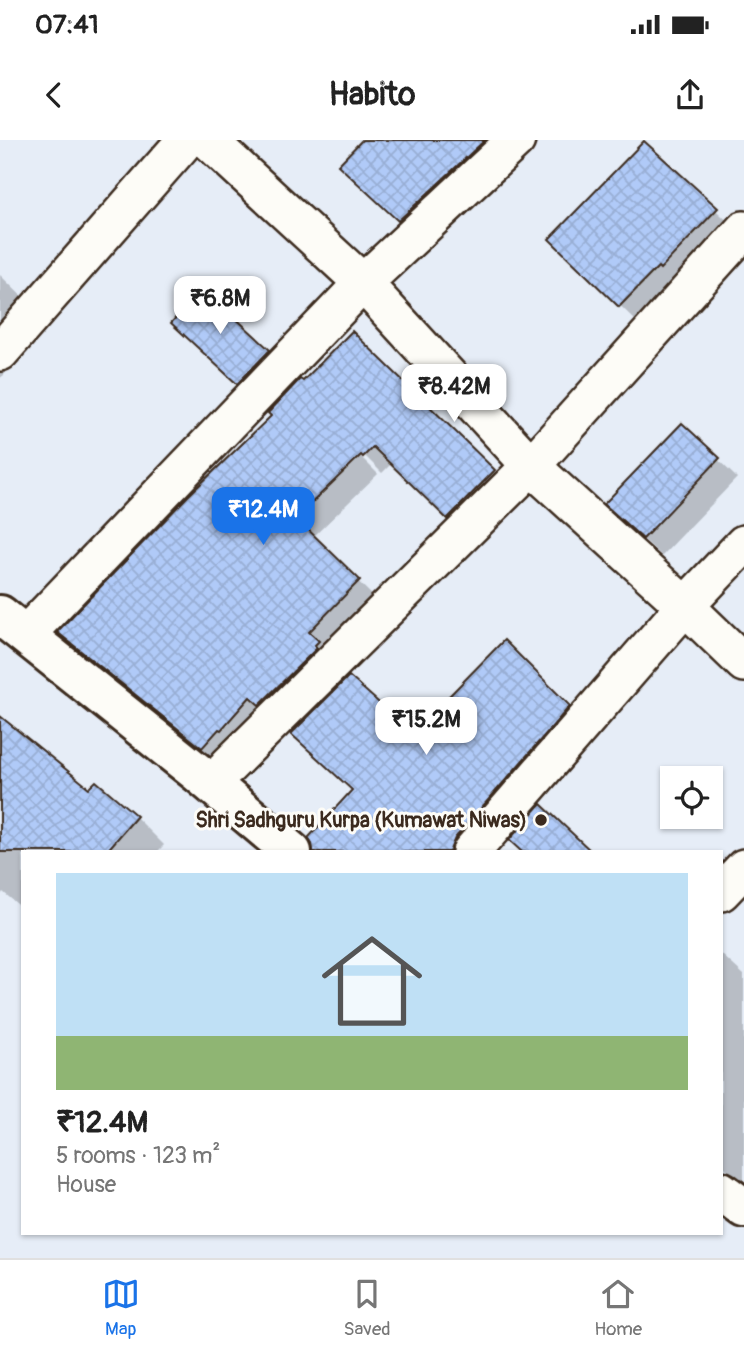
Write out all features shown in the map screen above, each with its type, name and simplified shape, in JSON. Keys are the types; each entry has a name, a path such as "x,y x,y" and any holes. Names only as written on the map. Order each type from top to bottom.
{"street":[{"path":"0,352 186,140"},
{"path":"208,140 363,283 531,466 744,663"},
{"path":"37,623 363,283 516,140"},
{"path":"228,766 531,466 744,230"},
{"path":"473,850 685,606 744,544"},
{"path":"0,615 290,850"},
{"path":"723,890 744,868"},
{"path":"723,1192 744,1208"}],"building":[{"path":"362,140 485,140 398,221 338,165"},
{"path":"644,141 718,208 660,269 658,267 619,307 549,239"},
{"path":"203,288 270,350 237,384 171,323"},
{"path":"352,331 495,470 447,519 373,447 363,457 361,455 296,518 360,580 309,632 319,641 315,645 317,648 259,705 250,697 202,748 57,632 188,496 271,416 268,413 300,379 303,381"},
{"path":"682,423 720,458 643,539 604,504"},
{"path":"504,640 570,706 455,838 450,850 313,850 308,838 352,790 291,734 349,676 413,733"},
{"path":"0,716 89,788 96,781 137,816 108,850 0,852"},
{"name":"Shri Sadhguru Kurpa (Kumawat Niwas)","path":"541,804 590,850 520,850 509,840"}],"place":[{"name":"Shri Sadhguru Kurpa (Kumawat Niwas)","path":"541,820"}]}
